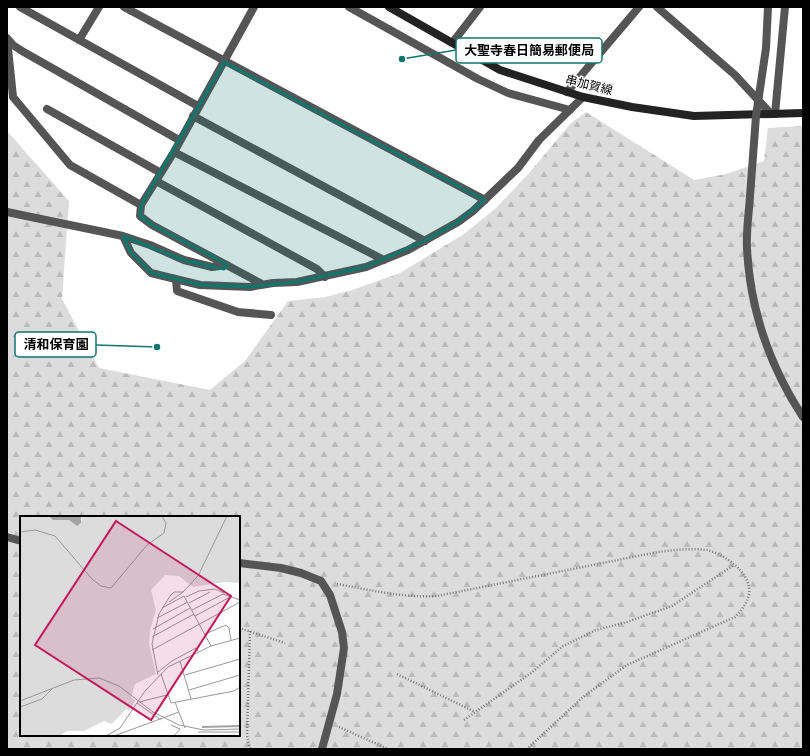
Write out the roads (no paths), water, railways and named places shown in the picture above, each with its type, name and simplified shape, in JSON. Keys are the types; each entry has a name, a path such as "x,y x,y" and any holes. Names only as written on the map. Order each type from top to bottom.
{"main road":[{"name":"串加賀線","path":"389,7 500,70 541,85 583,97 632,107 694,116 803,114"}],"street":[{"path":"20,7 198,106"},
{"path":"79,40 99,7"},
{"path":"124,7 224,62 485,200"},
{"path":"254,7 179,140 174,152 141,205 140,216 152,225 262,284"},
{"path":"350,7 478,79 508,92 570,110"},
{"path":"453,42 480,7"},
{"path":"566,92 639,7"},
{"path":"657,7 736,75 773,114"},
{"path":"768,7 766,48 756,116 747,248 757,313 773,365 788,394 803,417"},
{"path":"773,114 785,7"},
{"path":"7,38 22,51 179,140"},
{"path":"7,38 13,97 70,165 141,205"},
{"path":"123,236 131,252 151,273 200,285 239,287 297,282 359,268 384,260 425,241 458,222 485,200 518,168 539,140 583,97"},
{"path":"47,109 161,173"},
{"path":"193,116 425,241"},
{"path":"174,152 384,260"},
{"path":"156,181 317,269 325,276"},
{"path":"7,212 123,236 150,245 184,260 212,267 227,265"},
{"path":"176,280 177,291 238,312 271,315"},
{"path":"7,537 20,541"},
{"path":"240,563 280,568 321,581 330,595 337,612 344,648 337,694 322,749"}],"place":[{"name":"大聖寺春日簡易郵便局","path":"402,59"},
{"name":"清和保育園","path":"157,347"}]}
